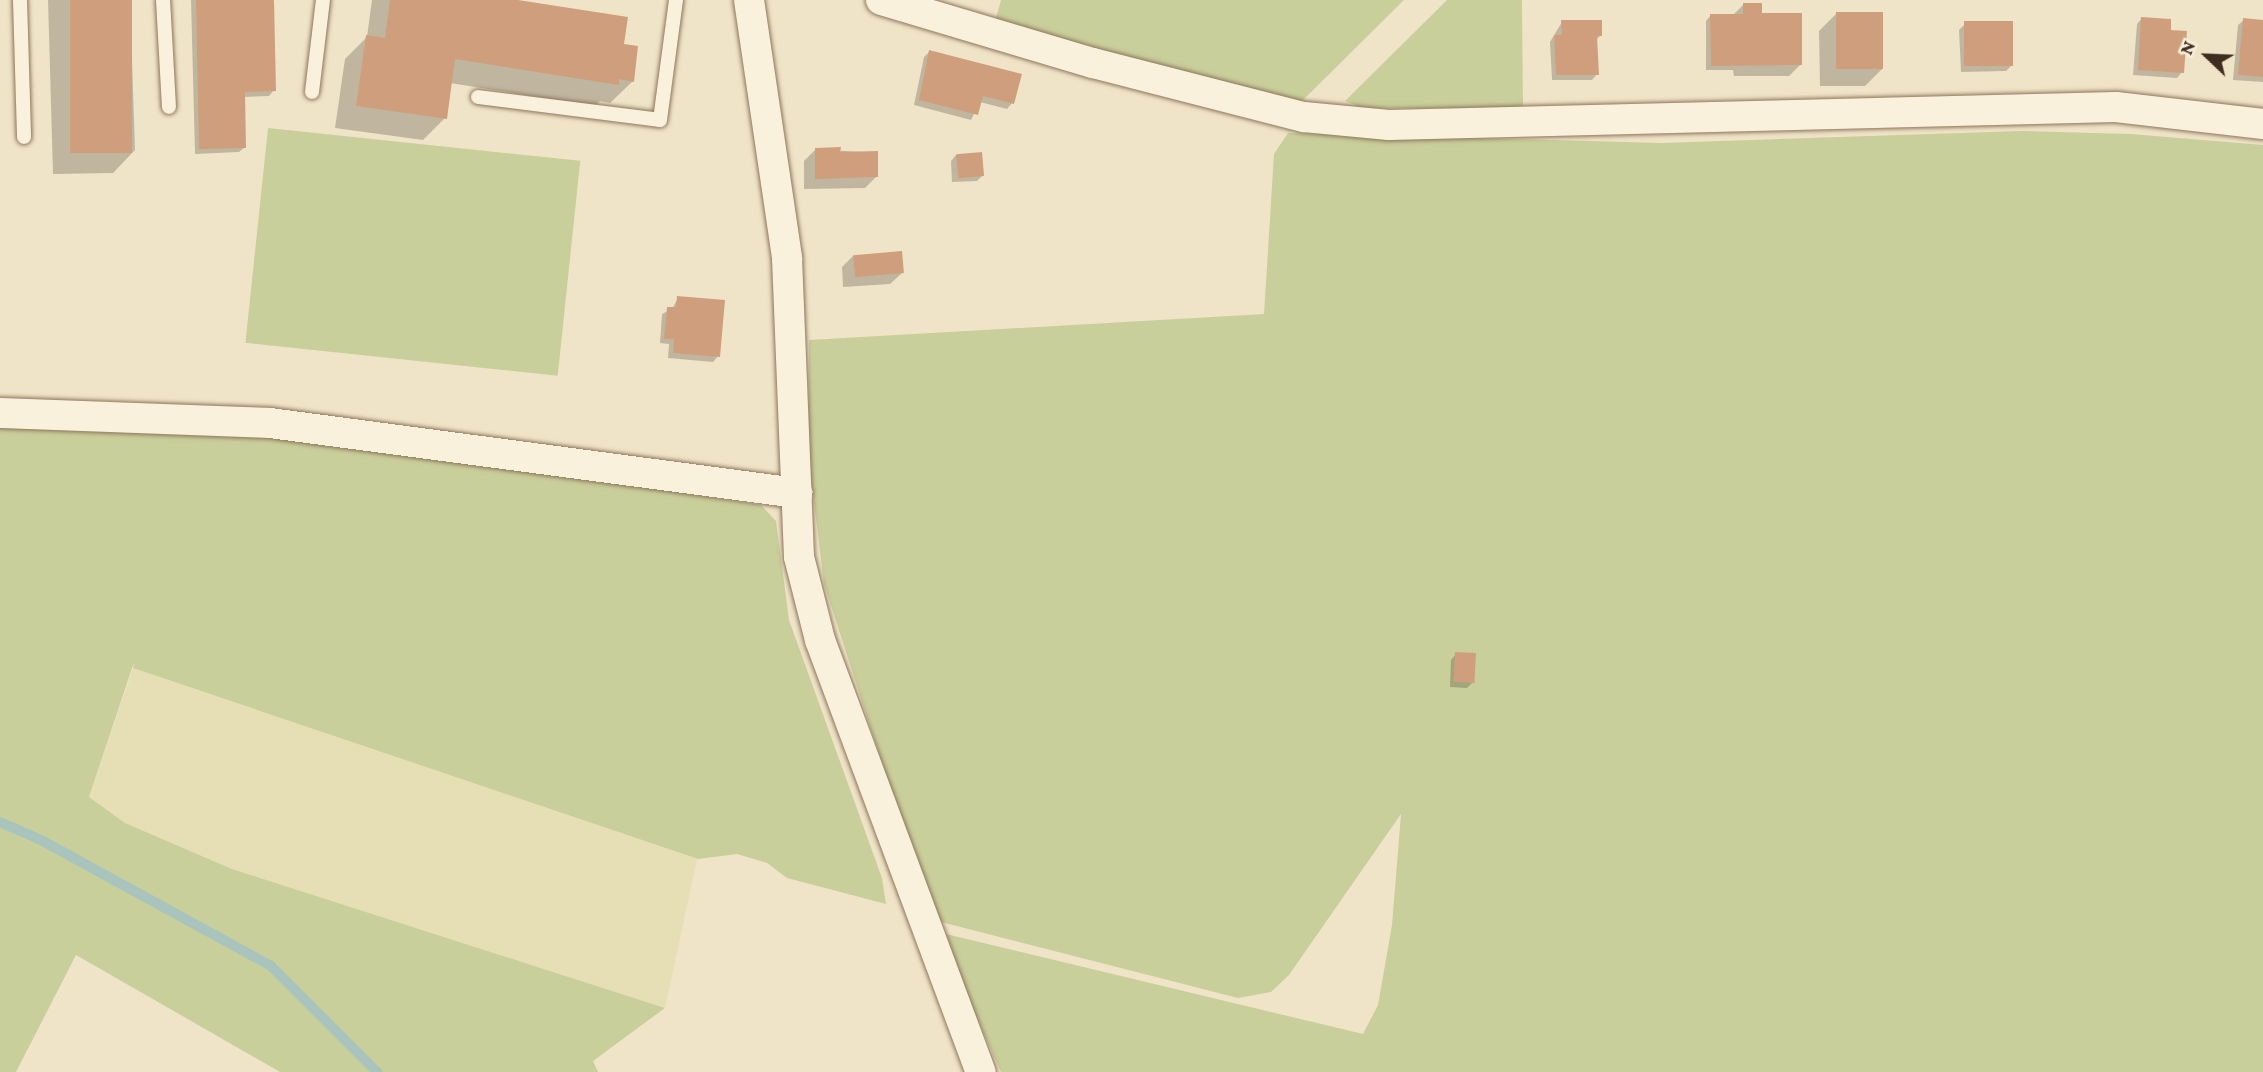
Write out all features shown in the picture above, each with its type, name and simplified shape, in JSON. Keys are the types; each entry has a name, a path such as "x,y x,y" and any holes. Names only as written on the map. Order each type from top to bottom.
{"street":[{"path":"750,0 787,258 799,557 820,640 981,1072"},
{"path":"881,0 1093,63 1291,114 1377,124 2116,107 2263,124"},
{"path":"0,413 270,423 797,493"}],"lane":[{"path":"20,0 24,137"},
{"path":"163,0 169,107"},
{"path":"312,92 323,0"},
{"path":"478,97 660,120 676,0"}],"shaded area":[{"path":"133,668 697,859 665,1008 232,869 125,823 89,797"}],"green space":[{"path":"1001,0 1404,0 1301,102 994,25"},
{"path":"1447,0 1522,0 1523,109 1363,108 1345,101"},
{"path":"268,128 580,161 558,376 245,343"},
{"path":"2022,131 2131,134 2263,145 2263,1072 1001,1072 954,966 946,934 1363,1034 1378,1005 1392,925 1401,814 1289,975 1271,992 1238,998 941,922 896,806 824,584 808,453 809,340 1264,314 1274,154 1288,133 1661,143"},
{"path":"0,418 251,425 761,505 776,521 789,620 882,878 886,904 787,878 767,863 737,854 698,859 133,668 134,662 89,797 125,823 232,869 665,1008 593,1061 598,1072 280,1072 76,955 16,1072 0,1072"}],"building":[{"path":"70,0 132,0 132,153 70,153"},
{"path":"196,0 274,0 276,91 245,92 246,148 199,149"},
{"path":"390,0 518,0 628,17 624,44 638,46 634,82 619,79 619,85 455,59 447,119 356,106 366,35 385,38"},
{"path":"1743,3 1762,3 1762,13 1802,13 1802,65 1711,66 1710,14 1743,14"},
{"path":"1836,12 1883,12 1883,69 1836,69"},
{"path":"2141,17 2171,19 2171,30 2187,31 2184,73 2138,70"},
{"path":"2243,18 2263,20 2263,77 2238,75"},
{"path":"1561,20 1602,20 1602,36 1597,36 1599,75 1556,75 1554,35 1562,35"},
{"path":"1964,21 2013,21 2013,66 1964,66"},
{"path":"929,50 1022,74 1014,104 983,96 978,115 919,100"},
{"path":"841,147 840,152 878,151 878,177 815,179 815,148"},
{"path":"982,152 984,176 958,178 956,154"},
{"path":"902,251 904,273 855,277 853,255"},
{"path":"677,296 725,300 720,357 673,353 674,339 664,339 667,307 676,307"},
{"path":"1455,652 1476,653 1474,683 1453,682"}],"waterway":[{"path":"0,822 41,840 271,966 377,1072"}]}
